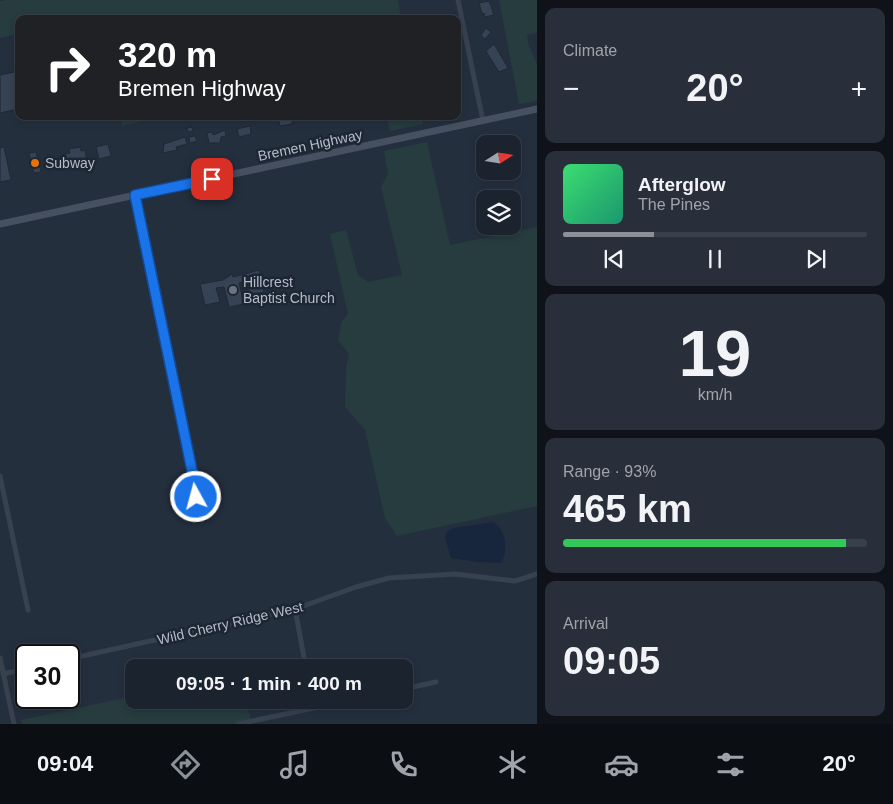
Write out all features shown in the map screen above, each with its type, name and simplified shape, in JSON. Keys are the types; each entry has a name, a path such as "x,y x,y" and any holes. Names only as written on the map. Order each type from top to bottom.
{"main road":[{"name":"Bremen Highway","path":"0,224 537,109"}],"street":[{"path":"458,0 483,121"},
{"path":"135,195 195,485 196,497 190,509"},
{"path":"0,476 28,610"},
{"name":"Wild Cherry Ridge West","path":"80,658 295,609 356,587 398,577 455,574 515,581 537,574"},
{"path":"295,609 304,659"},
{"path":"0,658 14,724"},
{"path":"3,674 15,671"},
{"path":"413,687 436,682"},
{"path":"238,724 309,709"}],"green space":[{"path":"398,0 400,15 15,15 15,35 0,38 0,1"},
{"path":"499,0 537,0 537,33 527,35 528,43 537,64 537,101 519,104"},
{"path":"120,120 148,120 122,126"},
{"path":"387,120 422,120 423,124 390,131"},
{"path":"427,142 450,245 498,235 521,235 521,230 537,227 537,506 397,536 385,518 365,430 345,407 346,368 349,354 338,340 341,323 348,314 330,234 346,230 358,275 368,282 402,275 381,187 388,174 384,151"},
{"path":"125,698 125,709 248,709 252,724 22,724 21,720"}],"water":[{"path":"493,522 501,530 505,541 505,553 501,563 451,558 445,538 447,531 453,528"}],"building":[{"path":"489,1 494,15 485,17 484,13 482,14 479,3"},
{"path":"486,28 491,32 485,39 481,35"},
{"path":"494,44 508,68 499,72 486,51"},
{"path":"15,72 15,110 0,113 0,75"},
{"path":"278,120 292,120 292,124 280,126"},
{"path":"250,126 251,134 239,137 237,129"},
{"path":"192,127 193,131 188,132 187,128"},
{"path":"225,130 226,136 221,137 220,143 209,143 207,133 212,132 213,135"},
{"path":"195,136 197,141 190,143 189,137"},
{"path":"185,137 187,144 176,147 177,150 163,153 164,144"},
{"path":"108,144 111,156 99,159 96,147"},
{"path":"4,147 11,180 0,182 0,148"},
{"path":"80,147 81,151 85,150 87,162 63,164 61,155 70,153 69,149"},
{"name":"Subway","path":"36,152 41,172 34,173 29,153"},
{"name":"Hillcrest Baptist Church","path":"259,270 264,292 250,295 246,281 239,283 244,304 229,307 224,287 216,288 220,302 205,305 200,284 223,280 232,274 233,277"}],"place":[{"name":"Subway","path":"35,163"},
{"name":"Hillcrest Baptist Church","path":"233,290"}],"route":[{"path":"196,497 135,195 212,179"}]}
